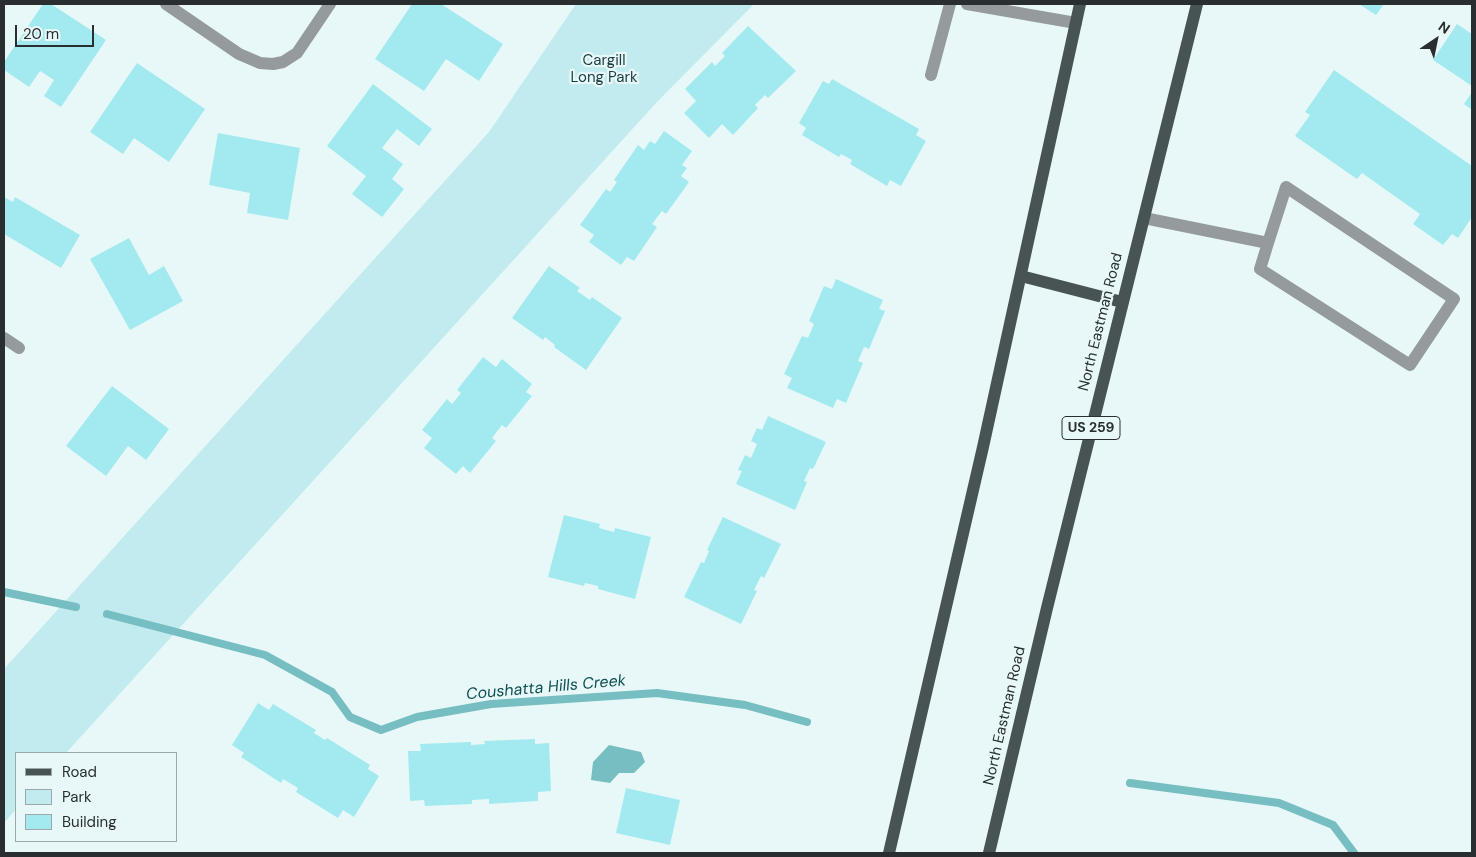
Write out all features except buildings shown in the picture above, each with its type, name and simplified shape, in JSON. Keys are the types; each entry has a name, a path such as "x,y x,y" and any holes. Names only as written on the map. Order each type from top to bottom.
{"main road":[{"path":"889,853 981,456 1080,4"},
{"name":"North Eastman Road","path":"989,853 1122,302 1197,4"},
{"path":"1021,276 1122,302"}],"street":[{"path":"166,4 239,54 260,63 273,64 283,62 297,53 330,4"},
{"path":"932,75 950,4"},
{"path":"973,4 1076,23"},
{"path":"1286,187 1454,299 1410,365 1260,269 1268,243 1286,187"},
{"path":"1144,218 1268,243"},
{"path":"4,338 20,348"}],"green space":[{"name":"Cargill Long Park","path":"576,4 754,4 656,103 67,752 15,752 15,810 4,823 4,669 489,132"}],"shaded area":[{"path":"609,745 641,752 645,762 634,773 619,773 610,783 591,780 593,762"}],"waterway":[{"name":"Coushatta Hills Creek","path":"4,592 76,607"},
{"name":"Coushatta Hills Creek","path":"107,614 265,655 332,692 350,717 381,730 417,717 491,704 657,693 745,705 807,722"},
{"name":"Coushatta Hills Creek","path":"1130,783 1279,803 1333,825 1354,853"}]}
